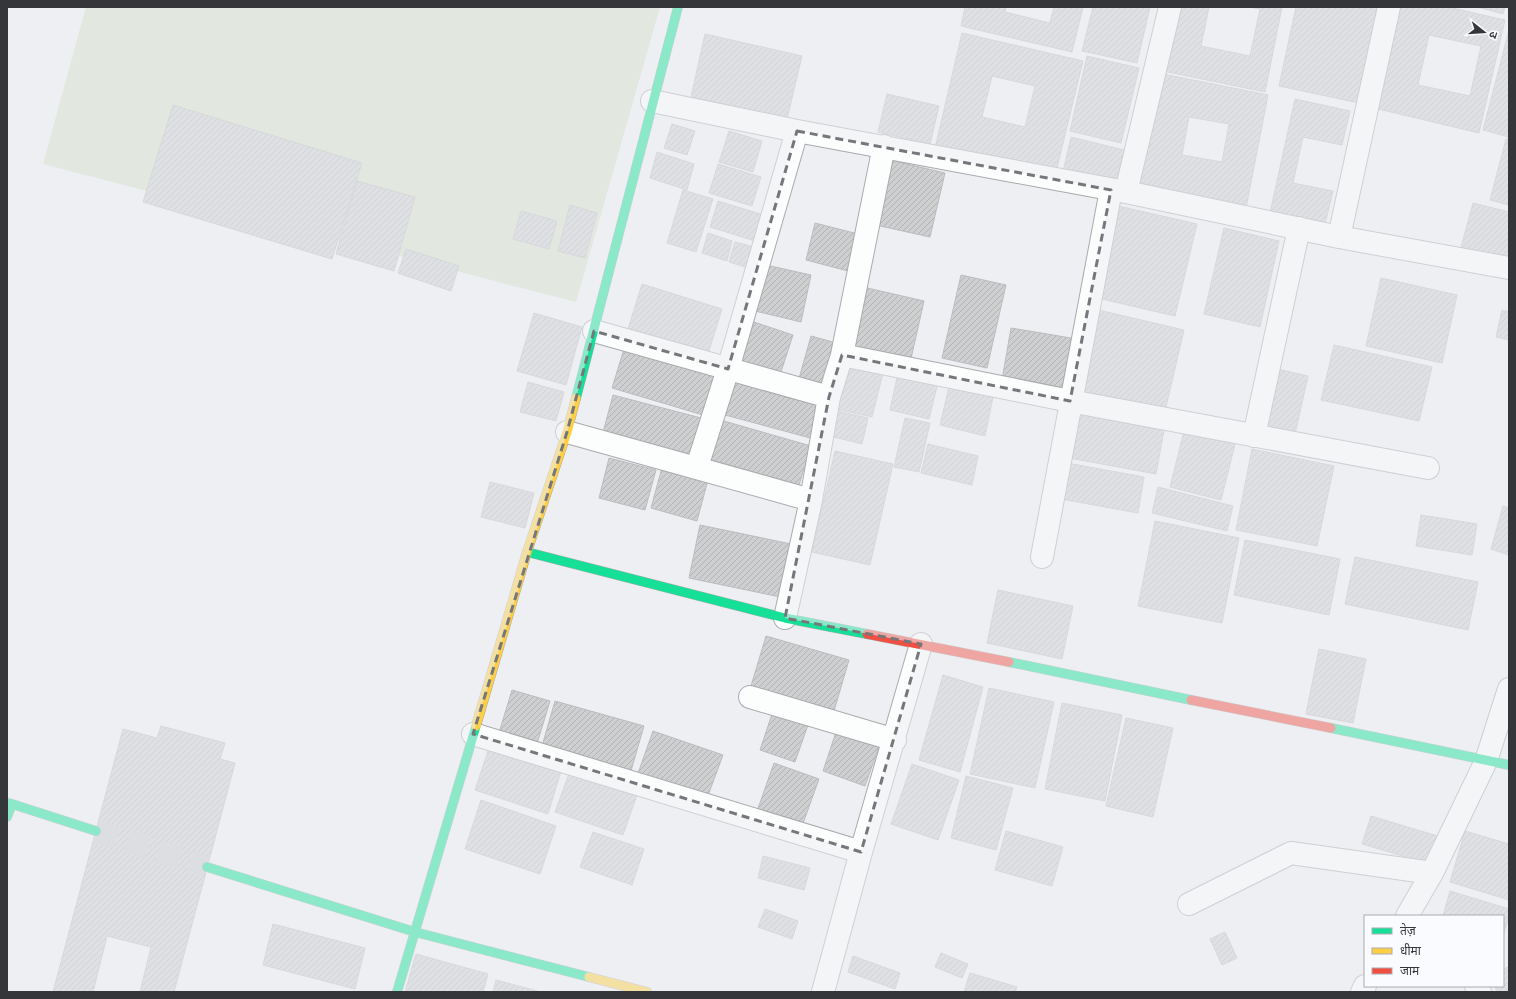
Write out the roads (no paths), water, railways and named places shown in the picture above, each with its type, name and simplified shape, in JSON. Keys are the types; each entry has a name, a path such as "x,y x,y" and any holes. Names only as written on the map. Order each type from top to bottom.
{"street":[{"path":"397,992 527,552 567,432 678,7"},
{"path":"1042,557 1070,401 1119,191 1170,7"},
{"path":"1339,237 1388,7"},
{"path":"652,102 1119,191 1339,237 1509,268"},
{"path":"697,468 728,369 798,131"},
{"path":"785,618 810,500 829,397 842,355 884,146"},
{"path":"1254,436 1299,228"},
{"path":"594,331 829,397"},
{"path":"842,355 1070,401 1428,468"},
{"path":"567,432 810,500"},
{"path":"527,552 785,618 921,644 1509,765"},
{"path":"823,992 861,852 895,740 921,644"},
{"path":"1408,915 1432,873 1486,761 1509,689"},
{"path":"750,697 895,740"},
{"path":"474,734 861,852"},
{"path":"7,817 9,804 96,831"},
{"path":"1190,904 1291,853 1432,873"},
{"path":"207,867 415,932 611,987 647,992"}],"tunnel":[{"path":"96,831 207,867"}]}
